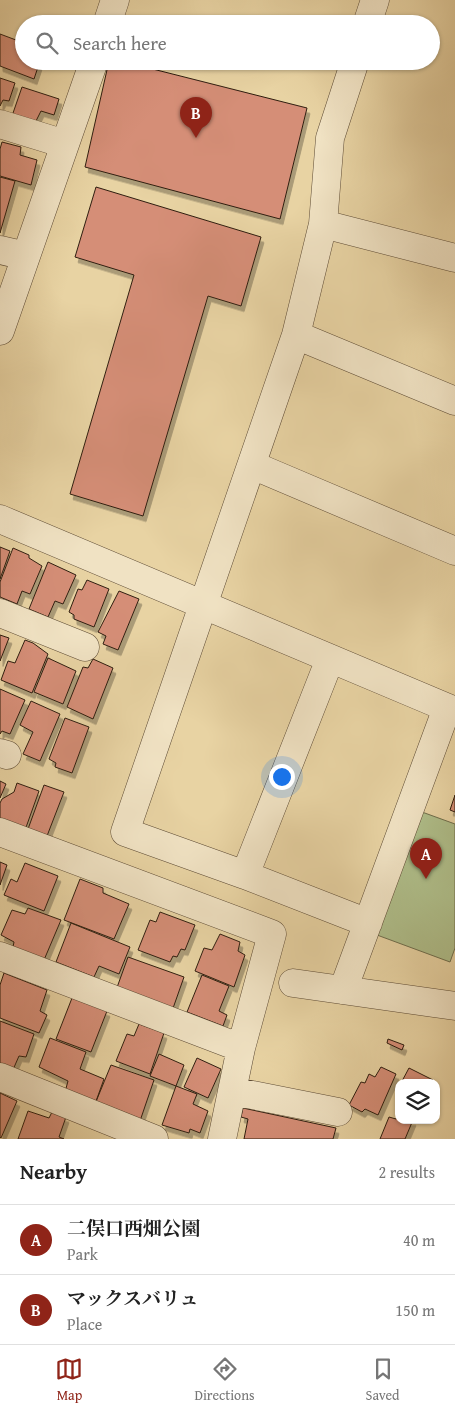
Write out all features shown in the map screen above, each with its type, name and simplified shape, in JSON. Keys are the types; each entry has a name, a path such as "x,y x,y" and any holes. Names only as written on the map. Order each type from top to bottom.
{"street":[{"path":"110,15 115,0"},
{"path":"370,15 375,0"},
{"path":"0,331 13,253 65,144 91,70"},
{"path":"352,70 330,138 323,224 296,336 125,832 246,875 368,923"},
{"path":"0,124 65,144"},
{"path":"323,224 455,258"},
{"path":"296,336 455,400"},
{"path":"252,465 455,551"},
{"path":"0,519 451,710 343,990"},
{"path":"0,613 85,647"},
{"path":"246,875 330,659"},
{"path":"0,832 272,934 240,1048 222,1139"},
{"path":"0,956 240,1048"},
{"path":"293,982 455,1006"},
{"path":"0,1077 154,1139"},
{"path":"232,1091 338,1112"}],"green space":[{"path":"422,812 455,824 455,948 450,962 377,935"}],"building":[{"path":"0,34 15,40 15,70 37,70 34,79 0,66"},
{"path":"107,70 157,70 307,108 280,219 85,167"},
{"path":"0,78 15,83 9,101 3,100 0,106"},
{"path":"22,87 59,99 54,115 41,111 35,123 12,116"},
{"path":"2,142 21,147 20,155 37,160 31,185 0,176 0,149"},
{"path":"0,177 15,181 0,233"},
{"path":"96,187 261,237 241,306 208,296 143,516 70,494 134,275 75,257"},
{"path":"0,547 10,551 0,579"},
{"path":"13,548 29,555 29,558 42,566 30,594 22,591 17,604 0,597 0,582"},
{"path":"48,562 76,575 63,604 55,601 48,617 29,609"},
{"path":"87,580 109,589 94,627 74,619 74,615 69,612 78,589 82,590"},
{"path":"119,591 139,599 118,650 103,644 106,636 98,632"},
{"path":"0,635 9,638 0,661"},
{"path":"25,640 33,643 48,654 32,693 1,680 8,661 15,663"},
{"path":"48,658 76,671 63,704 34,692"},
{"path":"93,659 113,668 93,719 67,707 83,667 88,668"},
{"path":"0,689 25,700 10,734 2,731 0,734"},
{"path":"31,701 60,714 40,761 23,754 33,732 20,725"},
{"path":"65,718 89,727 72,773 55,767 56,763 49,759"},
{"path":"0,781 6,784 0,798"},
{"path":"17,783 39,791 24,833 0,823 0,803 2,799 14,792"},
{"path":"44,785 64,792 47,836 28,829"},
{"path":"455,795 455,812 450,810"},
{"path":"0,862 7,865 0,885"},
{"path":"25,863 58,876 44,911 4,895 11,879 17,882"},
{"path":"80,879 103,888 103,893 129,904 114,939 64,920"},
{"path":"28,908 61,920 44,960 13,947 14,942 1,935 12,910 25,914"},
{"path":"160,912 195,925 185,950 181,949 177,957 173,956 170,962 138,950 150,920 156,922"},
{"path":"71,923 130,947 119,974 99,966 94,977 56,962"},
{"path":"220,934 240,942 238,951 245,955 234,987 195,971 204,948 212,950"},
{"path":"128,957 184,977 171,1014 115,993"},
{"path":"4,973 47,990 40,1011 47,1015 39,1033 0,1018 0,985"},
{"path":"202,975 229,986 219,1011 227,1015 223,1026 187,1012"},
{"path":"72,998 107,1011 91,1052 56,1039"},
{"path":"0,1021 34,1034 26,1057 19,1056 12,1072 0,1068"},
{"path":"139,1024 164,1033 150,1074 116,1061 127,1034 134,1036"},
{"path":"50,1038 86,1052 80,1069 104,1079 95,1104 65,1092 68,1081 39,1067"},
{"path":"388,1039 404,1045 402,1050 387,1043"},
{"path":"159,1054 184,1065 176,1086 150,1076"},
{"path":"197,1058 221,1069 208,1098 184,1087"},
{"path":"111,1065 154,1080 140,1121 95,1104"},
{"path":"381,1067 396,1074 378,1115 365,1109 362,1112 349,1105 361,1082 365,1083 369,1074 375,1077"},
{"path":"409,1068 431,1079 403,1079"},
{"path":"176,1086 197,1094 193,1104 208,1111 200,1133 190,1129 189,1133 162,1125"},
{"path":"0,1093 17,1101 1,1138 0,1137"},
{"path":"243,1108 336,1128 333,1139 244,1139 248,1119 241,1117"},
{"path":"28,1111 49,1118 52,1112 66,1117 59,1137 64,1139 18,1139"},
{"path":"389,1117 395,1119 395,1124 411,1124 405,1139 380,1139"}],"place":[{"name":"マックスバリュ","path":"196,138"},
{"name":"二俣口西畑公園","path":"426,879"}]}
